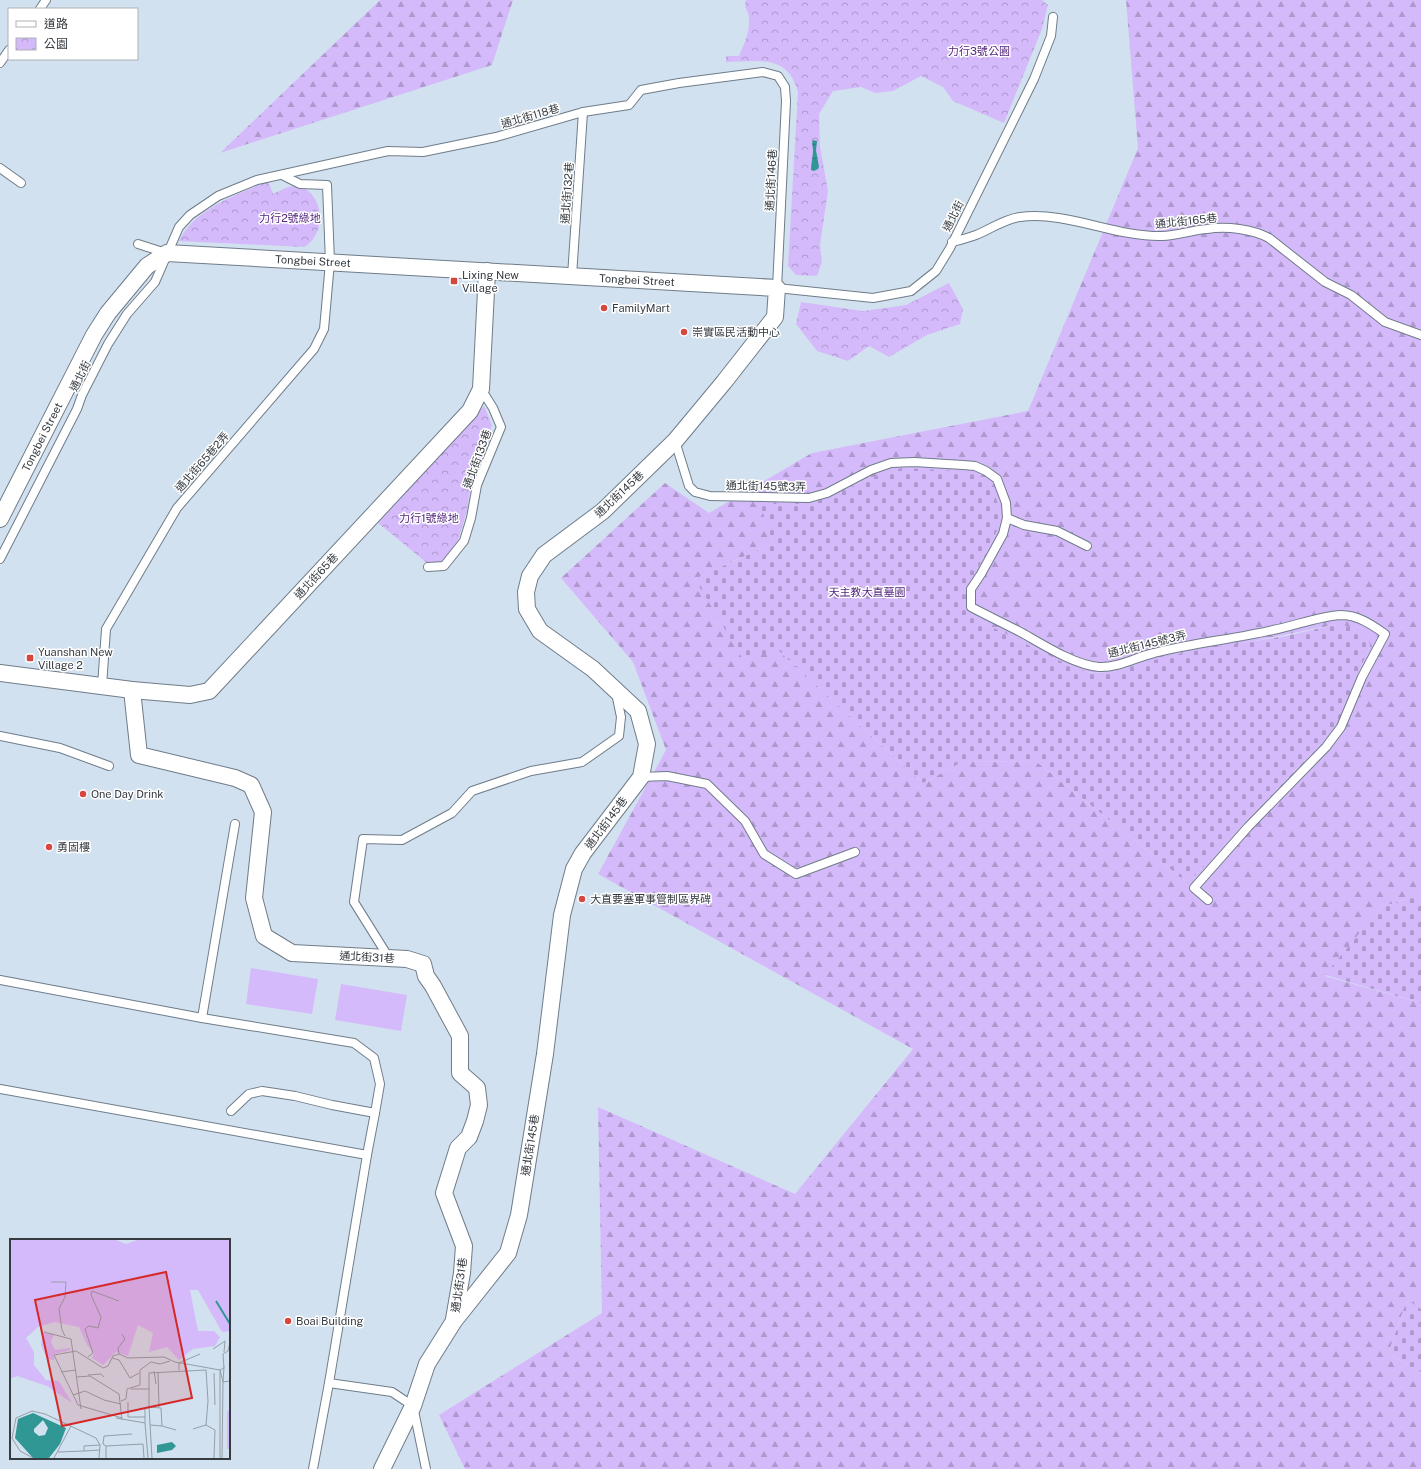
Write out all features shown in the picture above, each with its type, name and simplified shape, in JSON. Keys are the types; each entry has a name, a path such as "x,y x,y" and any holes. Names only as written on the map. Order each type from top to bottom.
{"street":[{"name":"Tongbei Street","path":"0,519 94,335 108,313 147,266 167,253 777,288"},
{"name":"通北街65巷","path":"0,673 132,690 190,695 209,691 470,410 481,389 487,271"},
{"name":"通北街145巷","path":"382,1469 413,1406 427,1364 454,1321 508,1253 519,1214 545,1054 562,914 574,869 583,853 641,777 647,744 638,711 593,669 540,631 527,609 526,592 530,576 544,555 603,511 675,440 724,382 775,317 777,288"},
{"name":"通北街31巷","path":"132,690 140,755 235,778 251,786 263,812 254,898 264,936 292,953 407,959 423,964 426,976 460,1036 460,1073 477,1088 479,1105 470,1137 458,1148 444,1193 464,1246 462,1273 454,1321"}],"lane":[{"name":"通北街","path":"777,288 873,298 911,291 936,270 952,242 1034,79 1051,36 1053,17"},
{"path":"0,63 8,51"},
{"name":"通北街118巷","path":"167,253 179,227 190,215 218,196 257,180 388,151 423,152 496,137 583,112 629,105 641,90 679,82 763,72 778,76"},
{"name":"通北街146巷","path":"777,288 786,101 784,87 778,76"},
{"name":"通北街132巷","path":"572,276 583,112"},
{"path":"0,168 21,183"},
{"path":"282,175 300,184 327,185 330,262"},
{"name":"通北街165巷","path":"952,242 976,235 1010,218 1033,216 1064,219 1136,234 1161,236 1208,228 1234,229 1262,234 1270,238 1325,282 1351,295 1385,322 1421,335"},
{"path":"138,244 167,253"},
{"name":"通北街","path":"0,559 77,409 82,395 108,344 128,314 155,282 167,253"},
{"name":"通北街65巷2弄","path":"102,686 106,630 177,508 314,349 324,329 330,262"},
{"name":"通北街133巷","path":"428,567 444,566 464,541 471,518 477,485 500,427 493,408 481,389"},
{"name":"通北街145號3弄","path":"675,440 689,486 695,492 710,496 809,498 827,493 871,470 891,463 914,462 975,466 986,471 997,479 1006,503 1007,518 1003,534 971,589 970,607 1055,652 1087,664 1100,667 1117,665 1177,647 1273,630 1341,615 1353,617 1369,623 1385,634 1362,677 1341,728 1326,747 1248,827 1194,888 1208,900"},
{"path":"1007,518 1024,525 1057,531 1086,546"},
{"path":"389,958 354,902 363,839 402,840 452,813 472,791 531,771 582,762 619,736 621,716 615,689"},
{"path":"0,736 60,748 109,766"},
{"path":"641,777 668,776 707,784 745,821 764,854 796,874 855,852"},
{"path":"202,1018 235,824"},
{"path":"0,980 202,1018 354,1043 374,1058 380,1084 329,1383 312,1469"},
{"path":"0,1089 367,1155"},
{"path":"231,1111 249,1094 262,1091 295,1096 375,1113"},
{"path":"329,1383 392,1392 413,1406 426,1469"}],"green space":[{"path":"380,0 513,0 492,65 220,153"},
{"name":"力行3號公園","path":"746,0 1042,0 1048,5 1042,29 1004,123 953,101 943,87 921,76 893,91 875,93 861,87 833,91 819,114 820,147 828,191 820,245 822,262 817,276 796,275 788,266 798,92 793,80 787,71 779,65 770,62 726,62 726,56 739,56 749,29 749,16 745,6"},
{"path":"1126,0 1421,0 1421,895 1381,907 1325,976 1421,1003 1421,1309 1407,1300 1388,1354 1421,1372 1421,1469 465,1469 439,1415 602,1313 598,1107 795,1194 913,1049 598,874 666,750 633,662 561,578 665,483 709,513 812,453 1028,411 1138,148","holes":["877,476 997,531 973,578 967,611 976,619 1070,666 1088,672 1110,673 1134,665 1338,624 1370,645 1337,726 1188,883 1037,762 964,761 923,783 778,650 695,579 773,543 761,504 810,504"]},
{"name":"力行2號綠地","path":"268,181 273,194 293,186 302,187 309,191 314,197 318,204 320,221 315,236 306,246 179,241 195,220 206,211 230,197"},
{"path":"949,283 963,309 960,324 927,335 889,357 869,346 848,361 817,351 796,324 801,302 863,311 906,305"},
{"name":"力行1號綠地","path":"484,406 492,425 482,456 471,481 467,511 458,540 445,561 427,563 378,523"},
{"name":"天主教大直墓園","path":"902,468 961,471 975,475 989,482 1000,512 997,531 973,578 967,611 976,619 1070,666 1088,672 1110,673 1134,665 1188,652 1286,636 1338,624 1351,627 1368,636 1370,645 1337,726 1188,883 1037,762 964,761 923,783 778,650 744,661 695,579 773,543 760,504 810,504 877,476"},
{"path":"1421,895 1421,1003 1325,975 1381,907"},
{"path":"251,968 318,979 312,1014 246,1004"},
{"path":"341,984 407,995 401,1031 335,1020"},
{"path":"1407,1300 1421,1309 1421,1372 1388,1354"}],"water":[{"path":"813,140 817,141 816,150 819,167 814,171 811,170"}],"place":[{"name":"Lixing New Village","path":"454,281"},
{"name":"FamilyMart","path":"604,308"},
{"name":"崇實區民活動中心","path":"684,332"},
{"name":"Yuanshan New Village 2","path":"30,658"},
{"name":"One Day Drink","path":"83,794"},
{"name":"勇固樓","path":"49,847"},
{"name":"大直要塞軍事管制區界碑","path":"582,899"},
{"name":"Boai Building","path":"288,1321"}]}
